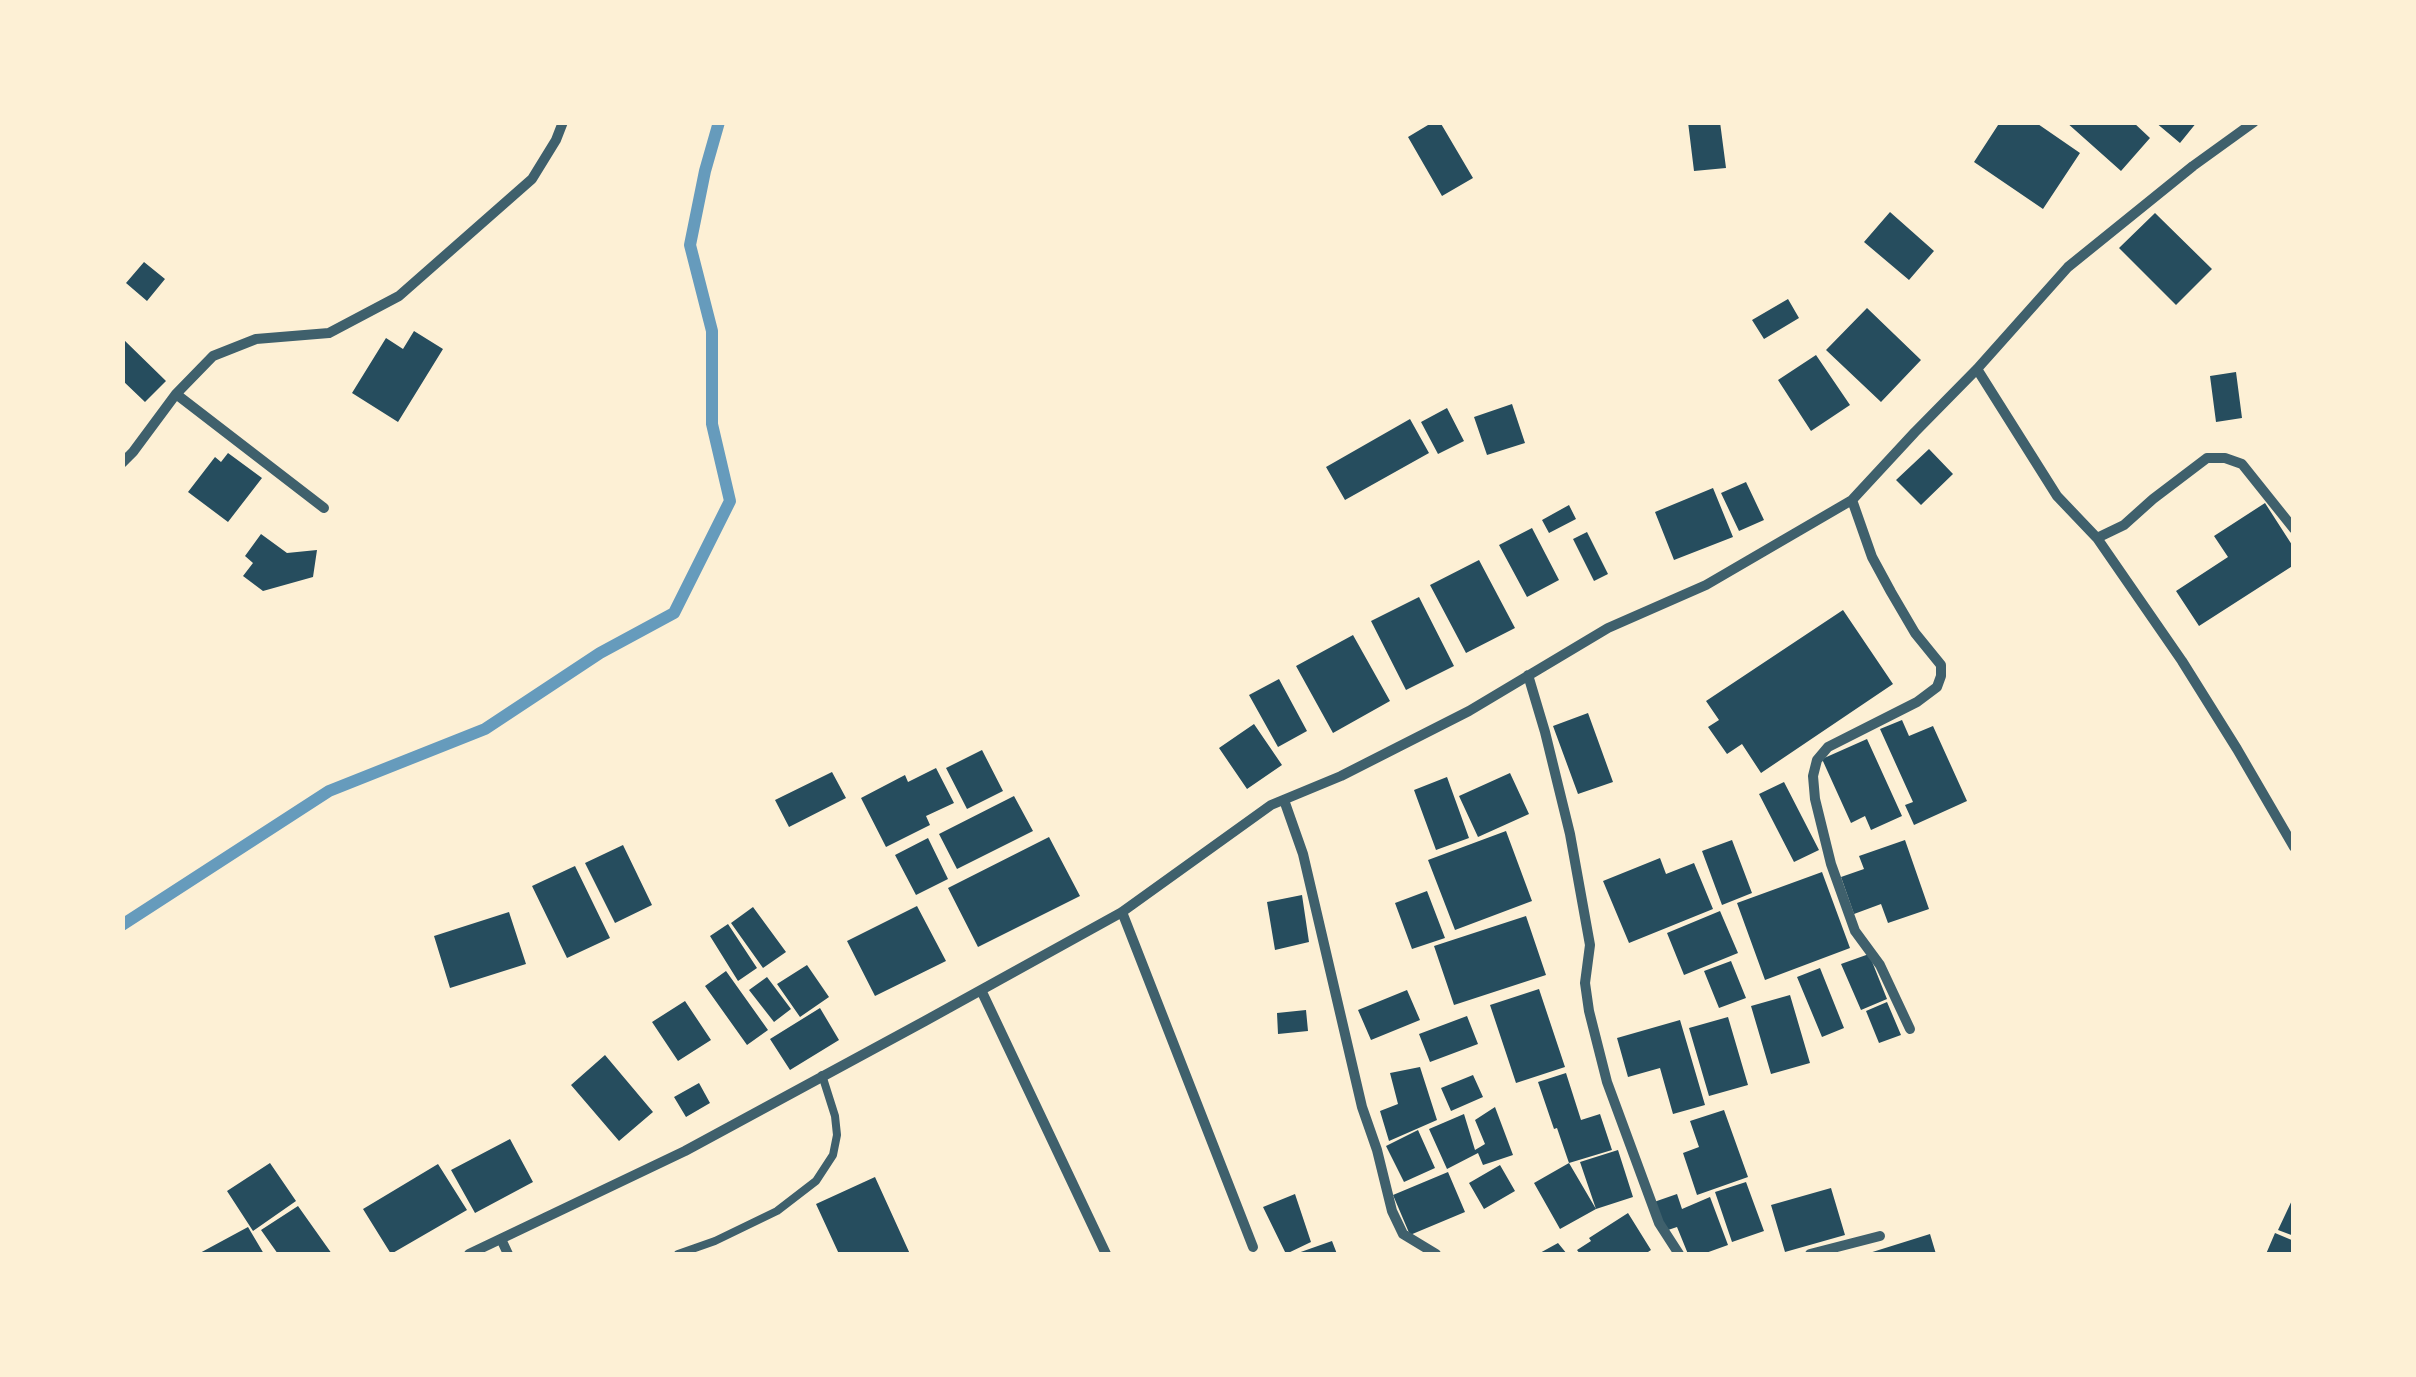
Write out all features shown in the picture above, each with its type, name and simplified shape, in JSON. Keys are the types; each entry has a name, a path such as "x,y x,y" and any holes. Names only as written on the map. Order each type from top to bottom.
{"street":[{"path":"122,462 176,394 213,356 256,339 329,333 398,296 532,179 563,122"},
{"path":"469,1254 685,1151 981,990 1122,912 1271,806 1341,776 1452,719 1608,628 1706,585 1852,500 2068,267 2254,122"},
{"path":"1977,369 2058,496 2096,538 2200,690 2294,847"},
{"path":"176,394 324,508"},
{"path":"2096,538 2124,525 2207,458 2225,458 2242,464 2294,528"},
{"path":"1852,500 1872,557 1915,632 1941,665 1937,687 1916,702 1828,747 1817,760 1813,776 1814,799 1831,864 1854,931 1880,965 1910,1029"},
{"path":"1528,675 1570,834 1590,944 1585,983 1607,1082 1659,1223 1678,1254"},
{"path":"1284,800 1304,854 1362,1107 1392,1212 1402,1234 1436,1254"},
{"path":"1122,912 1253,1247"},
{"path":"981,990 1106,1254"},
{"path":"1810,1254 1880,1236"},
{"path":"501,1239 508,1254"}],"lane":[{"path":"678,1254 778,1212 816,1180 833,1155 837,1134 822,1075"}],"building":[{"path":"1440,122 1473,178 1442,196 1408,137"},
{"path":"1688,122 1720,122 1726,168 1694,171"},
{"path":"2000,122 2035,122 2080,153 2043,209 1974,162"},
{"path":"2066,122 2133,122 2150,138 2121,171"},
{"path":"2155,122 2197,122 2180,143"},
{"path":"1890,212 1934,251 1909,280 1864,242"},
{"path":"2155,213 2212,269 2176,305 2119,248"},
{"path":"144,262 165,279 147,301 126,283"},
{"path":"1788,299 1799,318 1764,339 1752,320"},
{"path":"1867,308 1921,360 1881,402 1826,350"},
{"path":"414,331 443,349 398,422 352,393 386,338 403,349"},
{"path":"122,338 166,381 145,402 122,380"},
{"path":"1816,355 1850,405 1811,431 1778,380"},
{"path":"2236,372 2242,418 2216,422 2210,376"},
{"path":"1512,404 1525,443 1487,455 1474,417"},
{"path":"1447,408 1464,441 1438,454 1421,422"},
{"path":"1410,419 1429,453 1345,500 1326,467"},
{"path":"1929,449 1953,474 1921,505 1896,480"},
{"path":"228,453 262,478 228,522 188,492 215,457 221,462"},
{"path":"1746,482 1764,520 1739,531 1721,493"},
{"path":"1713,488 1733,537 1674,560 1655,512"},
{"path":"2265,503 2294,548 2294,565 2199,626 2176,591 2228,557 2214,536"},
{"path":"1569,505 1576,519 1549,533 1542,520"},
{"path":"1532,528 1559,580 1527,597 1499,545"},
{"path":"1587,532 1608,574 1594,581 1573,539"},
{"path":"261,534 287,553 317,550 313,577 263,591 243,576 253,563 245,556"},
{"path":"1479,560 1515,628 1466,653 1430,585"},
{"path":"1419,597 1454,666 1406,690 1371,621"},
{"path":"1843,610 1893,684 1761,773 1742,744 1727,754 1708,727 1719,720 1706,701"},
{"path":"1353,635 1390,701 1333,733 1296,666"},
{"path":"1279,679 1307,731 1278,747 1249,695"},
{"path":"1588,713 1613,782 1578,794 1553,726"},
{"path":"1902,720 1909,736 1933,726 1967,801 1914,825 1905,805 1913,802 1880,729"},
{"path":"1254,724 1282,765 1247,789 1219,748"},
{"path":"1867,739 1902,816 1871,830 1865,816 1851,823 1822,759"},
{"path":"982,750 1003,791 967,809 946,768"},
{"path":"936,768 954,803 926,816 930,825 886,847 861,798 905,775 908,782"},
{"path":"832,772 846,798 789,827 775,800"},
{"path":"1510,773 1529,814 1478,837 1459,796"},
{"path":"1447,777 1469,838 1436,850 1414,790"},
{"path":"1784,782 1819,850 1794,862 1759,794"},
{"path":"1014,796 1033,831 957,869 939,834"},
{"path":"1506,831 1532,901 1455,930 1428,860"},
{"path":"1049,837 1080,896 978,947 948,888"},
{"path":"928,838 948,879 916,895 895,855"},
{"path":"1732,840 1752,893 1722,905 1702,851"},
{"path":"1905,840 1929,909 1888,923 1881,904 1854,914 1841,877 1864,869 1859,856"},
{"path":"623,845 652,905 615,923 585,863"},
{"path":"1660,858 1666,874 1694,863 1713,909 1629,943 1603,881"},
{"path":"575,866 610,938 567,958 532,886"},
{"path":"1822,872 1850,948 1765,980 1737,903"},
{"path":"1427,891 1445,938 1412,949 1395,903"},
{"path":"1302,895 1309,942 1275,950 1267,902"},
{"path":"917,906 946,961 875,996 847,941"},
{"path":"753,907 786,952 763,968 731,923"},
{"path":"1720,911 1738,953 1684,975 1667,933"},
{"path":"509,912 526,964 450,988 434,936"},
{"path":"1526,916 1546,975 1454,1005 1434,946"},
{"path":"728,924 757,968 738,981 710,936"},
{"path":"1869,954 1887,999 1861,1010 1841,964"},
{"path":"1731,961 1746,998 1719,1008 1704,971"},
{"path":"807,965 829,997 800,1017 777,984"},
{"path":"1820,968 1844,1028 1822,1037 1797,977"},
{"path":"726,971 768,1030 747,1045 705,986"},
{"path":"767,977 791,1009 774,1022 749,990"},
{"path":"1539,989 1565,1067 1516,1083 1490,1005"},
{"path":"1407,990 1420,1020 1371,1040 1358,1010"},
{"path":"1790,995 1810,1063 1771,1074 1751,1006"},
{"path":"685,1001 711,1040 678,1061 652,1022"},
{"path":"1887,1002 1901,1035 1879,1043 1866,1011"},
{"path":"820,1008 839,1040 790,1070 770,1039"},
{"path":"1306,1010 1308,1031 1278,1034 1277,1013"},
{"path":"1467,1016 1478,1044 1430,1062 1419,1034"},
{"path":"1728,1017 1748,1085 1709,1096 1689,1028"},
{"path":"1680,1020 1705,1105 1673,1114 1660,1068 1628,1077 1617,1038"},
{"path":"605,1055 653,1112 619,1141 571,1085"},
{"path":"1420,1067 1437,1120 1389,1141 1380,1111 1398,1104 1390,1073"},
{"path":"1566,1073 1581,1120 1600,1114 1612,1150 1569,1163 1538,1082"},
{"path":"1473,1075 1483,1097 1451,1111 1441,1088"},
{"path":"699,1083 710,1103 686,1117 674,1097"},
{"path":"1495,1107 1513,1155 1483,1165 1478,1153 1447,1169 1429,1129 1464,1114 1475,1150 1485,1144 1475,1120"},
{"path":"1724,1110 1748,1177 1697,1195 1683,1153 1699,1147 1690,1121"},
{"path":"1418,1130 1435,1168 1404,1182 1386,1146"},
{"path":"510,1139 533,1182 475,1213 451,1170"},
{"path":"1618,1150 1633,1197 1596,1209 1580,1162"},
{"path":"270,1163 296,1201 253,1231 227,1191"},
{"path":"1569,1163 1596,1209 1560,1229 1534,1183"},
{"path":"438,1164 467,1210 391,1254 363,1209"},
{"path":"1500,1165 1515,1191 1484,1209 1469,1183"},
{"path":"1448,1172 1465,1212 1410,1235 1393,1195"},
{"path":"875,1177 910,1254 839,1254 816,1204"},
{"path":"1746,1182 1764,1231 1732,1242 1715,1192"},
{"path":"1831,1188 1845,1235 1785,1252 1771,1205"},
{"path":"1295,1194 1311,1242 1286,1254 1263,1207"},
{"path":"1677,1194 1682,1209 1710,1197 1728,1245 1703,1254 1688,1254 1677,1227 1665,1231 1654,1202"},
{"path":"2294,1196 2294,1236 2278,1230"},
{"path":"298,1206 332,1254 278,1254 261,1230"},
{"path":"1628,1213 1651,1250 1645,1254 1580,1254 1577,1250 1591,1241 1589,1238"},
{"path":"248,1227 264,1254 198,1254"},
{"path":"2275,1233 2294,1241 2294,1254 2266,1254"},
{"path":"1930,1234 1936,1254 1866,1254"},
{"path":"1332,1241 1337,1254 1295,1254"},
{"path":"1558,1243 1567,1254 1538,1254"}],"waterway":[{"path":"122,925 329,791 485,729 600,653 674,613 730,501 712,424 712,331 690,245 719,122"}]}
